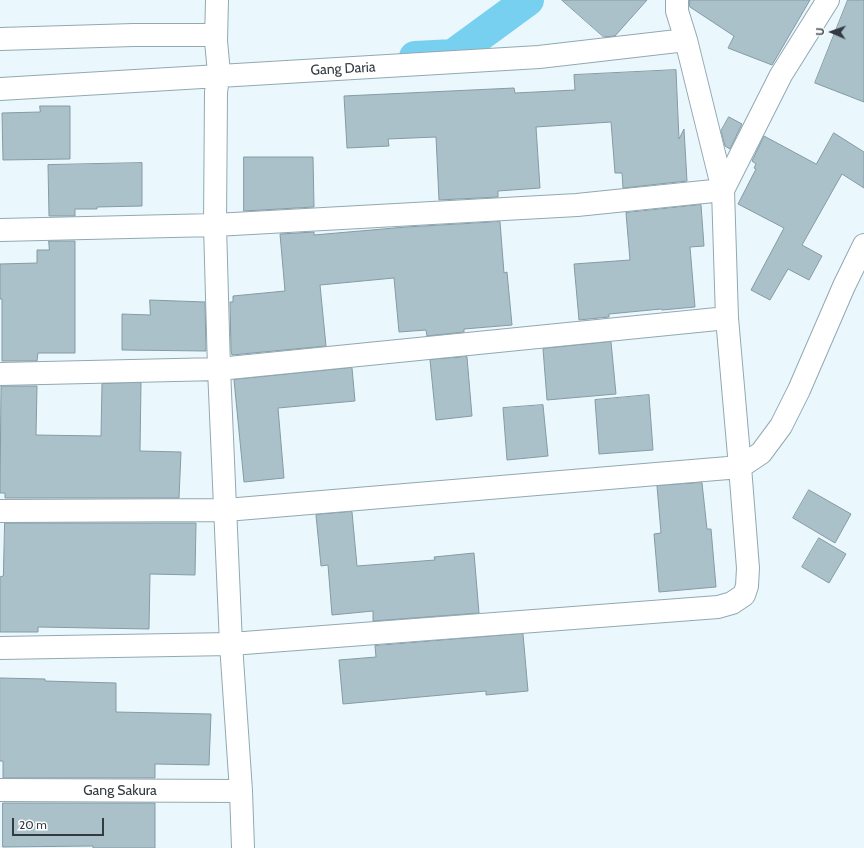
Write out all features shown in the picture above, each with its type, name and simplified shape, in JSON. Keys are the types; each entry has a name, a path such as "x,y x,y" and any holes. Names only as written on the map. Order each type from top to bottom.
{"street":[{"path":"217,0 216,38 219,74 216,92 215,225 219,369 231,644 241,791 243,848"},
{"path":"0,648 231,644 718,606 732,603 744,595 747,586 748,568 727,318 723,190 686,40 677,11 677,0"},
{"path":"723,190 781,75 828,0"},
{"path":"0,39 134,35 216,38"},
{"name":"Gang Daria","path":"0,90 219,74 539,57 686,40"},
{"path":"0,230 215,225 577,205 723,190"},
{"path":"0,511 226,510 740,467 761,453 781,426 799,390 844,286 864,245"},
{"path":"0,374 219,369 727,318"},
{"name":"Gang Sakura","path":"0,790 241,791"}],"building":[{"path":"562,0 647,0 615,36 604,37"},
{"path":"690,0 810,0 772,65 728,48 734,36 690,7"},
{"path":"848,0 864,0 864,102 815,83"},
{"path":"676,70 679,139 684,129 687,181 623,188 622,173 615,173 611,122 536,127 540,188 498,191 498,197 439,200 436,137 388,139 389,146 347,148 344,96 514,88 515,93 575,90 574,75"},
{"path":"40,106 70,106 70,159 3,160 2,113 40,112"},
{"path":"729,117 742,124 730,149 725,146 721,131"},
{"path":"834,133 864,152 864,188 842,174 802,245 822,256 809,280 788,269 770,300 751,290 784,228 738,204 756,169 754,168 756,164 752,161 764,136 816,164"},
{"path":"244,157 313,157 314,207 244,211"},
{"path":"142,163 142,206 75,209 75,216 49,216 48,165"},
{"path":"701,205 704,246 690,247 695,307 609,314 609,317 579,320 574,264 630,260 626,213"},
{"path":"500,222 504,273 507,272 512,325 464,329 464,332 427,336 426,330 399,332 394,278 320,285 326,346 232,355 230,302 233,302 233,296 285,291 280,234 314,232 314,235 406,227"},
{"path":"49,241 75,241 75,353 38,353 37,361 2,361 2,299 0,299 0,264 37,263 37,250 49,250"},
{"path":"150,300 205,302 206,351 122,350 122,314 150,315"},
{"path":"611,342 616,394 547,400 543,349"},
{"path":"467,357 472,416 436,420 430,360"},
{"path":"352,368 355,401 278,408 284,478 244,482 234,380"},
{"path":"141,383 140,451 181,452 179,498 5,498 5,493 0,493 1,386 37,386 36,435 101,436 102,384"},
{"path":"649,395 653,450 599,454 595,400"},
{"path":"543,405 548,456 507,460 503,408"},
{"path":"702,483 707,529 711,529 716,587 659,592 654,534 661,533 657,486"},
{"path":"809,490 851,514 835,543 793,518"},
{"path":"352,512 357,566 435,560 434,557 474,553 479,613 373,621 373,611 332,615 328,565 321,566 316,515"},
{"path":"5,523 196,523 195,575 150,574 149,629 38,627 38,632 0,632 0,577 3,576"},
{"path":"819,538 846,554 829,583 802,567"},
{"path":"523,634 528,691 486,695 486,691 343,704 339,660 376,657 375,646"},
{"path":"0,678 116,683 116,712 211,714 209,765 155,764 155,778 3,778 3,761 0,761"},
{"path":"3,803 155,803 155,848 93,848 93,846 3,847"}],"waterway":[{"path":"415,57 453,55 528,0"}]}
